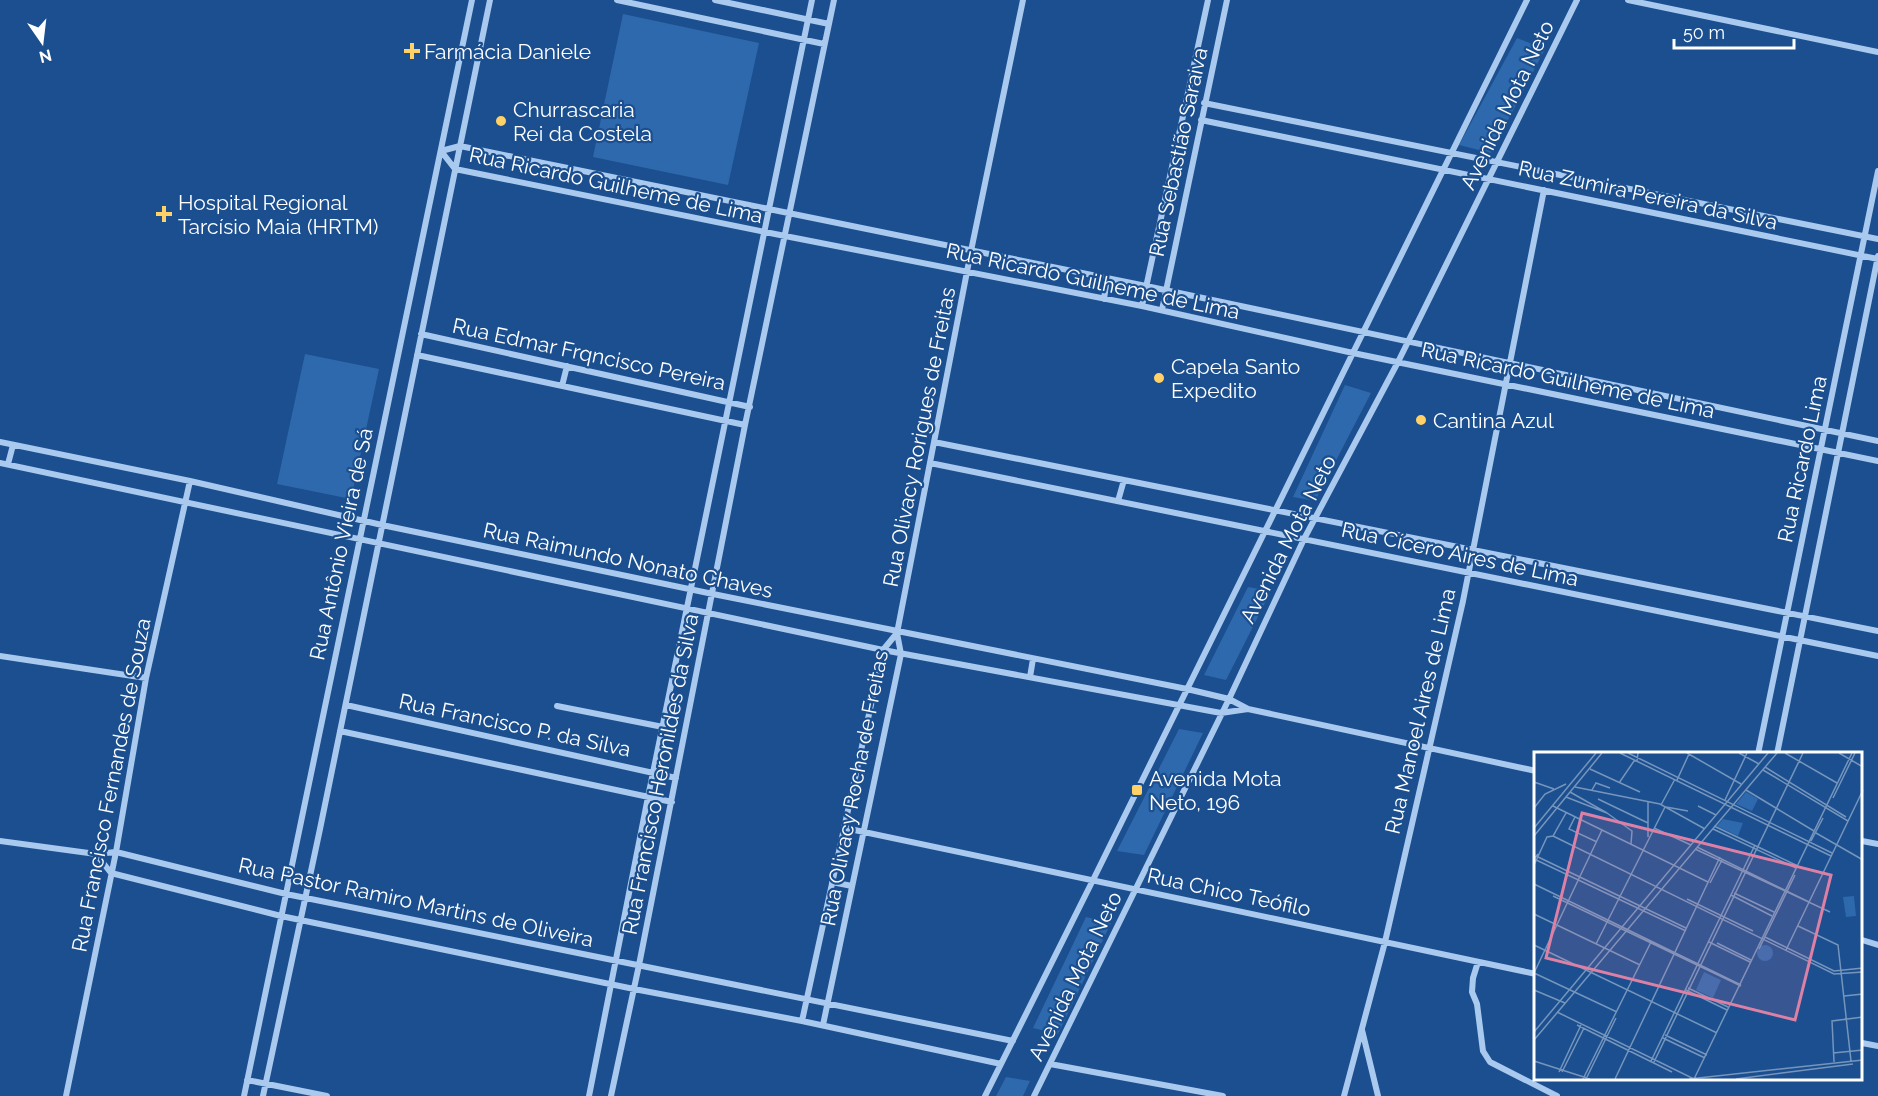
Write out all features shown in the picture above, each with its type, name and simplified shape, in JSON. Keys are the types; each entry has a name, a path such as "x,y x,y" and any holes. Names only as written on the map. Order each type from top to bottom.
{"street":[{"name":"Rua Antônio Vieira de Sá","path":"244,1096 472,0"},
{"name":"Rua Antônio Vieira de Sá","path":"263,1096 490,0"},
{"path":"617,0 825,44"},
{"path":"716,0 829,24"},
{"name":"Rua Francisco Heronildes da Silva","path":"589,1096 812,0"},
{"name":"Rua Francisco Heronildes da Silva","path":"610,1096 639,965 745,425 834,0"},
{"name":"Rua Olivacy Rorigues de Freitas","path":"897,633 971,251 1023,0"},
{"name":"Rua Sebastião Saraiva","path":"1142,306 1208,0"},
{"name":"Rua Sebastião Saraiva","path":"1162,310 1227,0"},
{"name":"Avenida Mota Neto","path":"985,1096 1527,0"},
{"name":"Avenida Mota Neto","path":"1034,1096 1229,699 1304,539 1398,362 1577,0"},
{"path":"1628,0 1878,52"},
{"name":"Rua Zumira Pereira da Silva","path":"1204,103 1878,239"},
{"name":"Rua Zumira Pereira da Silva","path":"1201,120 1878,257"},
{"name":"Rua Ricardo Guilheme de Lima","path":"1878,441 1146,286 460,146 441,151 455,169 1162,310 1353,353 1878,461"},
{"name":"Rua Ricardo Lima","path":"1758,752 1878,171"},
{"name":"Rua Manoel Aires de Lima","path":"1344,1096 1384,942 1469,573 1544,190"},
{"name":"Rua Ricardo Lima","path":"1777,752 1878,257"},
{"path":"1104,299 1107,279"},
{"name":"Rua Edmar Frqncisco Pereira","path":"421,334 750,407"},
{"name":"Rua Edmar Frqncisco Pereira","path":"417,355 745,425"},
{"path":"562,386 567,366"},
{"name":"Rua Raimundo Nonato Chaves","path":"0,442 691,590 1187,690 1229,699 1248,709 1534,771"},
{"name":"Rua Cícero Aires de Lima","path":"934,442 1878,631"},
{"path":"8,464 13,445"},
{"name":"Rua Raimundo Nonato Chaves","path":"0,462 883,651 1221,713 1248,709"},
{"name":"Rua Cícero Aires de Lima","path":"930,463 1878,656"},
{"path":"1118,501 1124,480"},
{"name":"Rua Francisco Fernandes de Souza","path":"66,1096 116,852 146,678 190,481"},
{"name":"Rua Olivacy Rocha de Freitas","path":"802,1021 883,651 897,633"},
{"name":"Rua Olivacy Rocha de Freitas","path":"823,1025 901,654 897,633"},
{"path":"0,656 146,678"},
{"path":"1030,677 1033,659"},
{"name":"Rua Francisco P. da Silva","path":"345,705 676,778"},
{"path":"557,706 663,727"},
{"name":"Rua Francisco P. da Silva","path":"340,731 672,802"},
{"name":"Rua Chico Teófilo","path":"844,828 1534,974"},
{"name":"Rua Pastor Ramiro Martins de Oliveira","path":"0,841 96,854 116,852 286,894 1012,1041"},
{"path":"1863,841 1878,844"},
{"path":"96,854 111,873"},
{"name":"Rua Pastor Ramiro Martins de Oliveira","path":"111,873 281,916 634,989 823,1025 1001,1064"},
{"path":"832,882 852,886"},
{"path":"1863,940 1878,945"},
{"path":"1478,962 1472,992 1477,1004 1485,1056 1490,1062 1557,1096"},
{"path":"1362,1029 1378,1096"},
{"path":"1863,1043 1878,1046"},
{"path":"1050,1064 1223,1096"},
{"path":"247,1080 327,1096"}],"shaded area":[{"path":"623,14 759,43 728,185 593,157"},
{"path":"1517,38 1545,49 1491,153 1459,145"},
{"path":"305,354 379,369 351,499 277,484"},
{"path":"1345,385 1371,393 1315,501 1293,497"},
{"path":"1248,587 1271,591 1226,680 1204,675"},
{"path":"1179,729 1203,733 1144,855 1117,851"},
{"path":"1086,917 1111,923 1058,1034 1033,1028"},
{"path":"1006,1077 1030,1081 1023,1096 996,1096"}],"place":[{"name":"Farmácia Daniele","path":"412,51"},
{"name":"Churrascaria Rei da Costela","path":"501,121"},
{"name":"Hospital Regional Tarcísio Maia (HRTM)","path":"164,214"},
{"name":"Capela Santo Expedito","path":"1159,378"},
{"name":"Cantina Azul","path":"1421,420"},
{"name":"Avenida Mota Neto, 196","path":"1137,790"}]}
